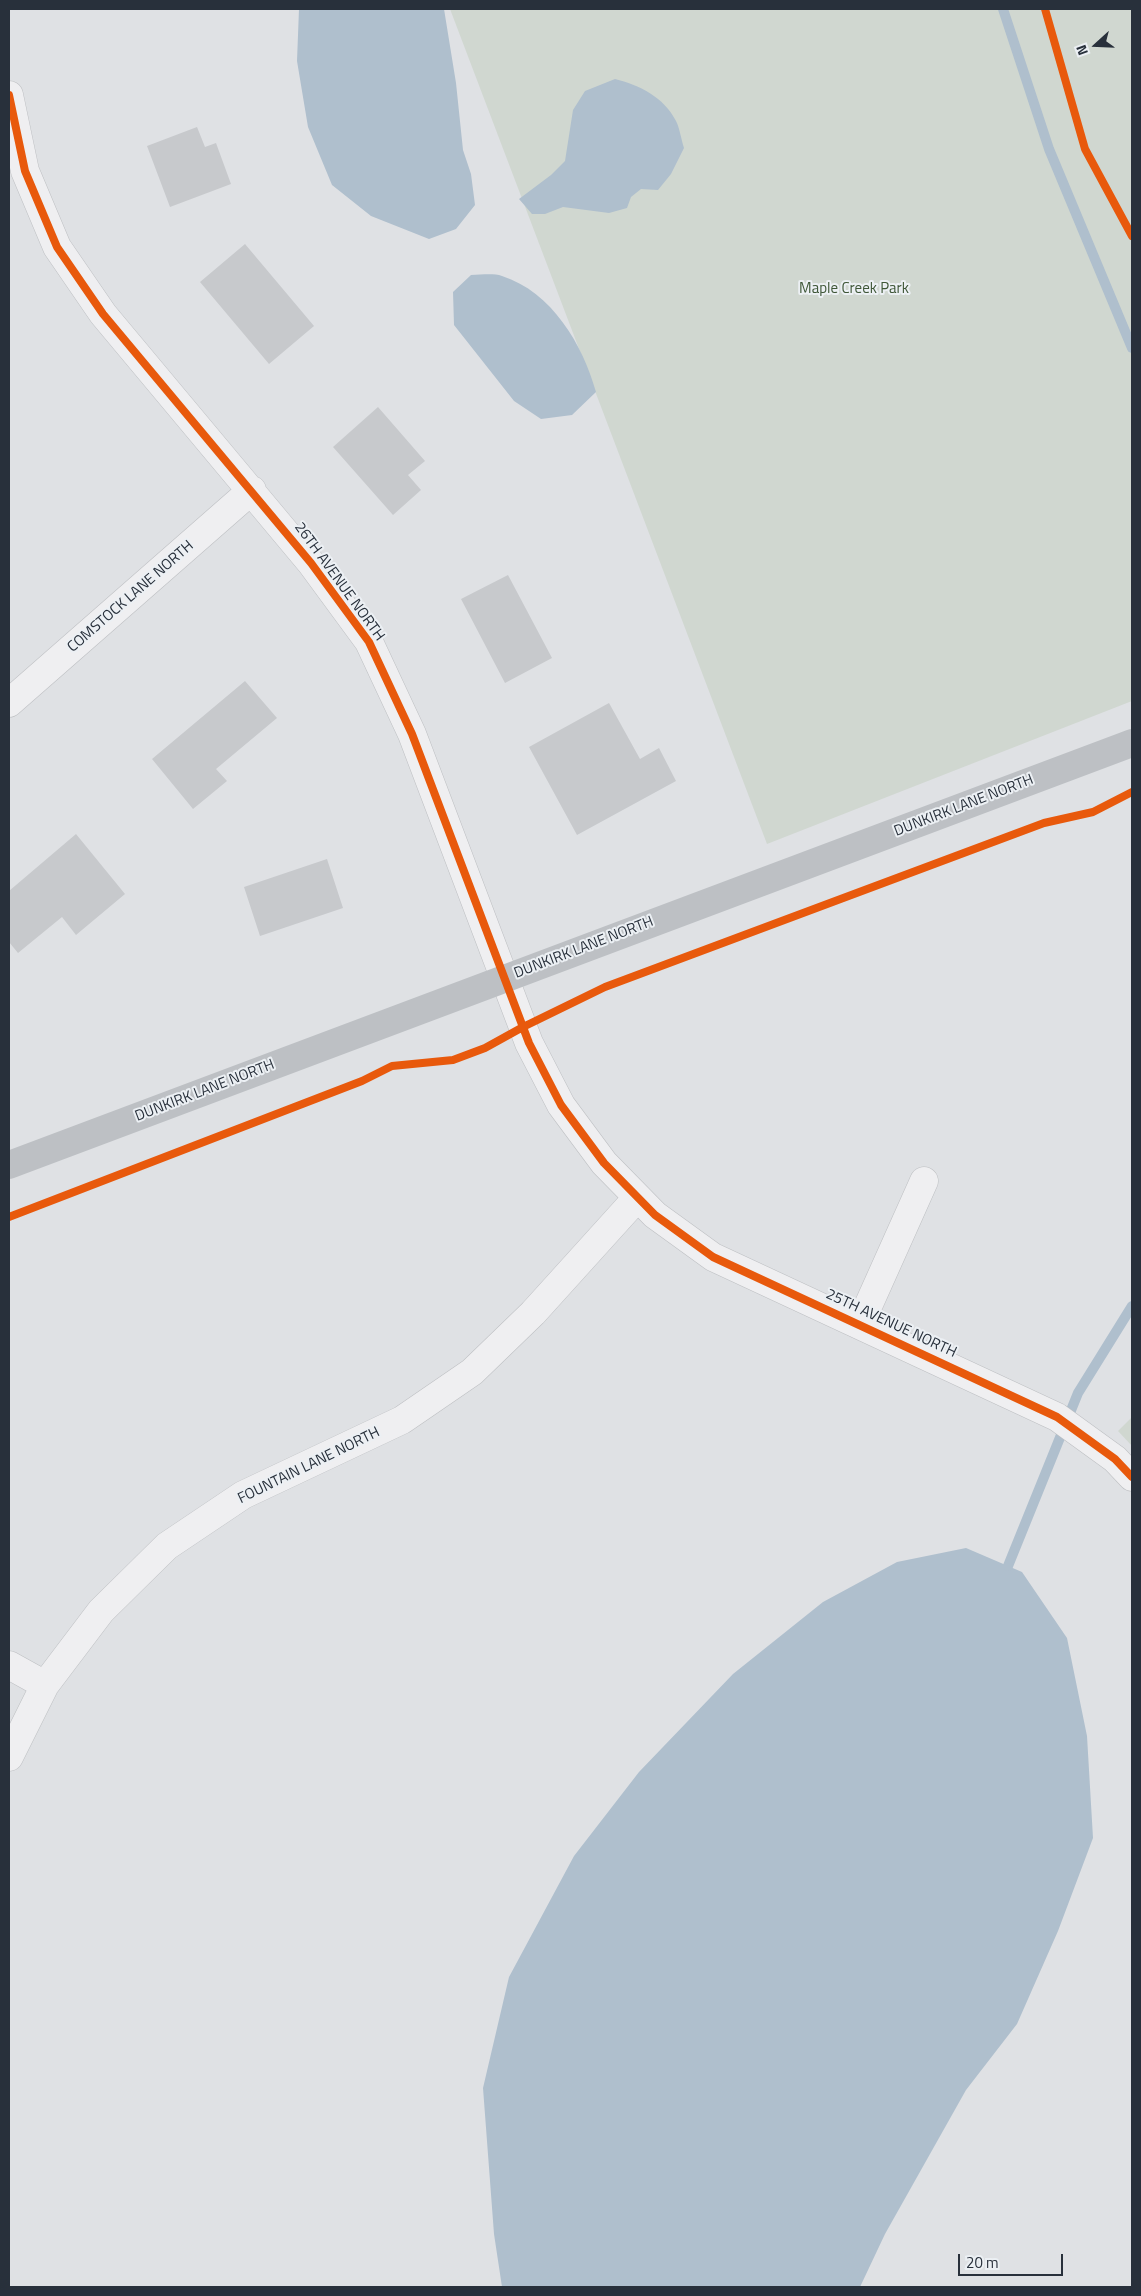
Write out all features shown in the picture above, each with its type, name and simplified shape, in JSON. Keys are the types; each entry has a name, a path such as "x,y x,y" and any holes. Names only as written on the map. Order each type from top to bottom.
{"street":[{"name":"26TH AVENUE NORTH","path":"9,95 25,171 57,247 103,314 312,563 369,642 412,734 529,1043 561,1105 604,1163 637,1198"},
{"name":"COMSTOCK LANE NORTH","path":"9,703 252,490"},
{"name":"DUNKIRK LANE NORTH","path":"9,1165 1132,743"},
{"path":"860,1324 924,1180"},
{"name":"25TH AVENUE NORTH","path":"637,1198 655,1215 713,1257 1057,1417 1115,1459 1132,1477"},
{"name":"FOUNTAIN LANE NORTH","path":"9,1757 45,1685 101,1611 167,1546 243,1495 402,1420 472,1372 533,1313 637,1198"},
{"path":"9,1665 45,1685"}],"green space":[{"name":"Maple Creek Park","path":"450,9 1132,9 1132,701 767,844"},
{"path":"1132,1417 1132,1446 1118,1431"}],"water":[{"path":"299,9 444,9 456,83 463,150 471,174 475,205 456,229 429,239 371,216 332,185 308,127 297,61"},
{"path":"615,79 650,93 665,105 676,121 684,148 671,174 658,190 641,189 631,197 627,208 609,213 563,207 545,214 532,214 519,199 551,175 565,161 573,110 585,91"},
{"path":"471,275 498,275 520,284 536,294 563,322 583,356 596,392 572,415 541,419 514,401 454,325 453,292"},
{"path":"966,1548 1022,1572 1067,1638 1087,1736 1093,1838 1058,1931 1017,2024 966,2090 885,2234 860,2287 502,2287 494,2234 483,2088 509,1977 574,1856 639,1772 733,1674 823,1602 897,1562"}],"building":[{"path":"197,127 205,147 216,143 231,184 170,207 147,146"},
{"path":"245,244 314,326 269,364 200,282"},
{"path":"378,407 425,461 408,475 421,490 393,515 333,447"},
{"path":"508,575 552,658 505,683 461,599"},
{"path":"245,681 277,718 216,769 227,781 193,809 152,759"},
{"path":"609,703 640,759 659,748 676,781 577,835 529,747"},
{"path":"76,834 125,894 76,935 62,917 18,953 9,942 9,891"},
{"path":"327,859 343,908 260,936 244,887"}],"waterway":[{"path":"1003,9 1049,149 1132,348"},
{"path":"1008,1566 1078,1393 1132,1306"}],"cycle path":[{"path":"1045,9 1085,149 1132,236"},
{"path":"9,95 25,171 57,247 103,314 311,563 369,642 412,734 529,1043 561,1105 604,1163 655,1215 713,1257 1057,1417 1115,1459 1132,1477"},
{"path":"9,1217 362,1081 392,1066 453,1060 485,1048 523,1027 605,987 1044,823 1093,812 1132,792"}]}
